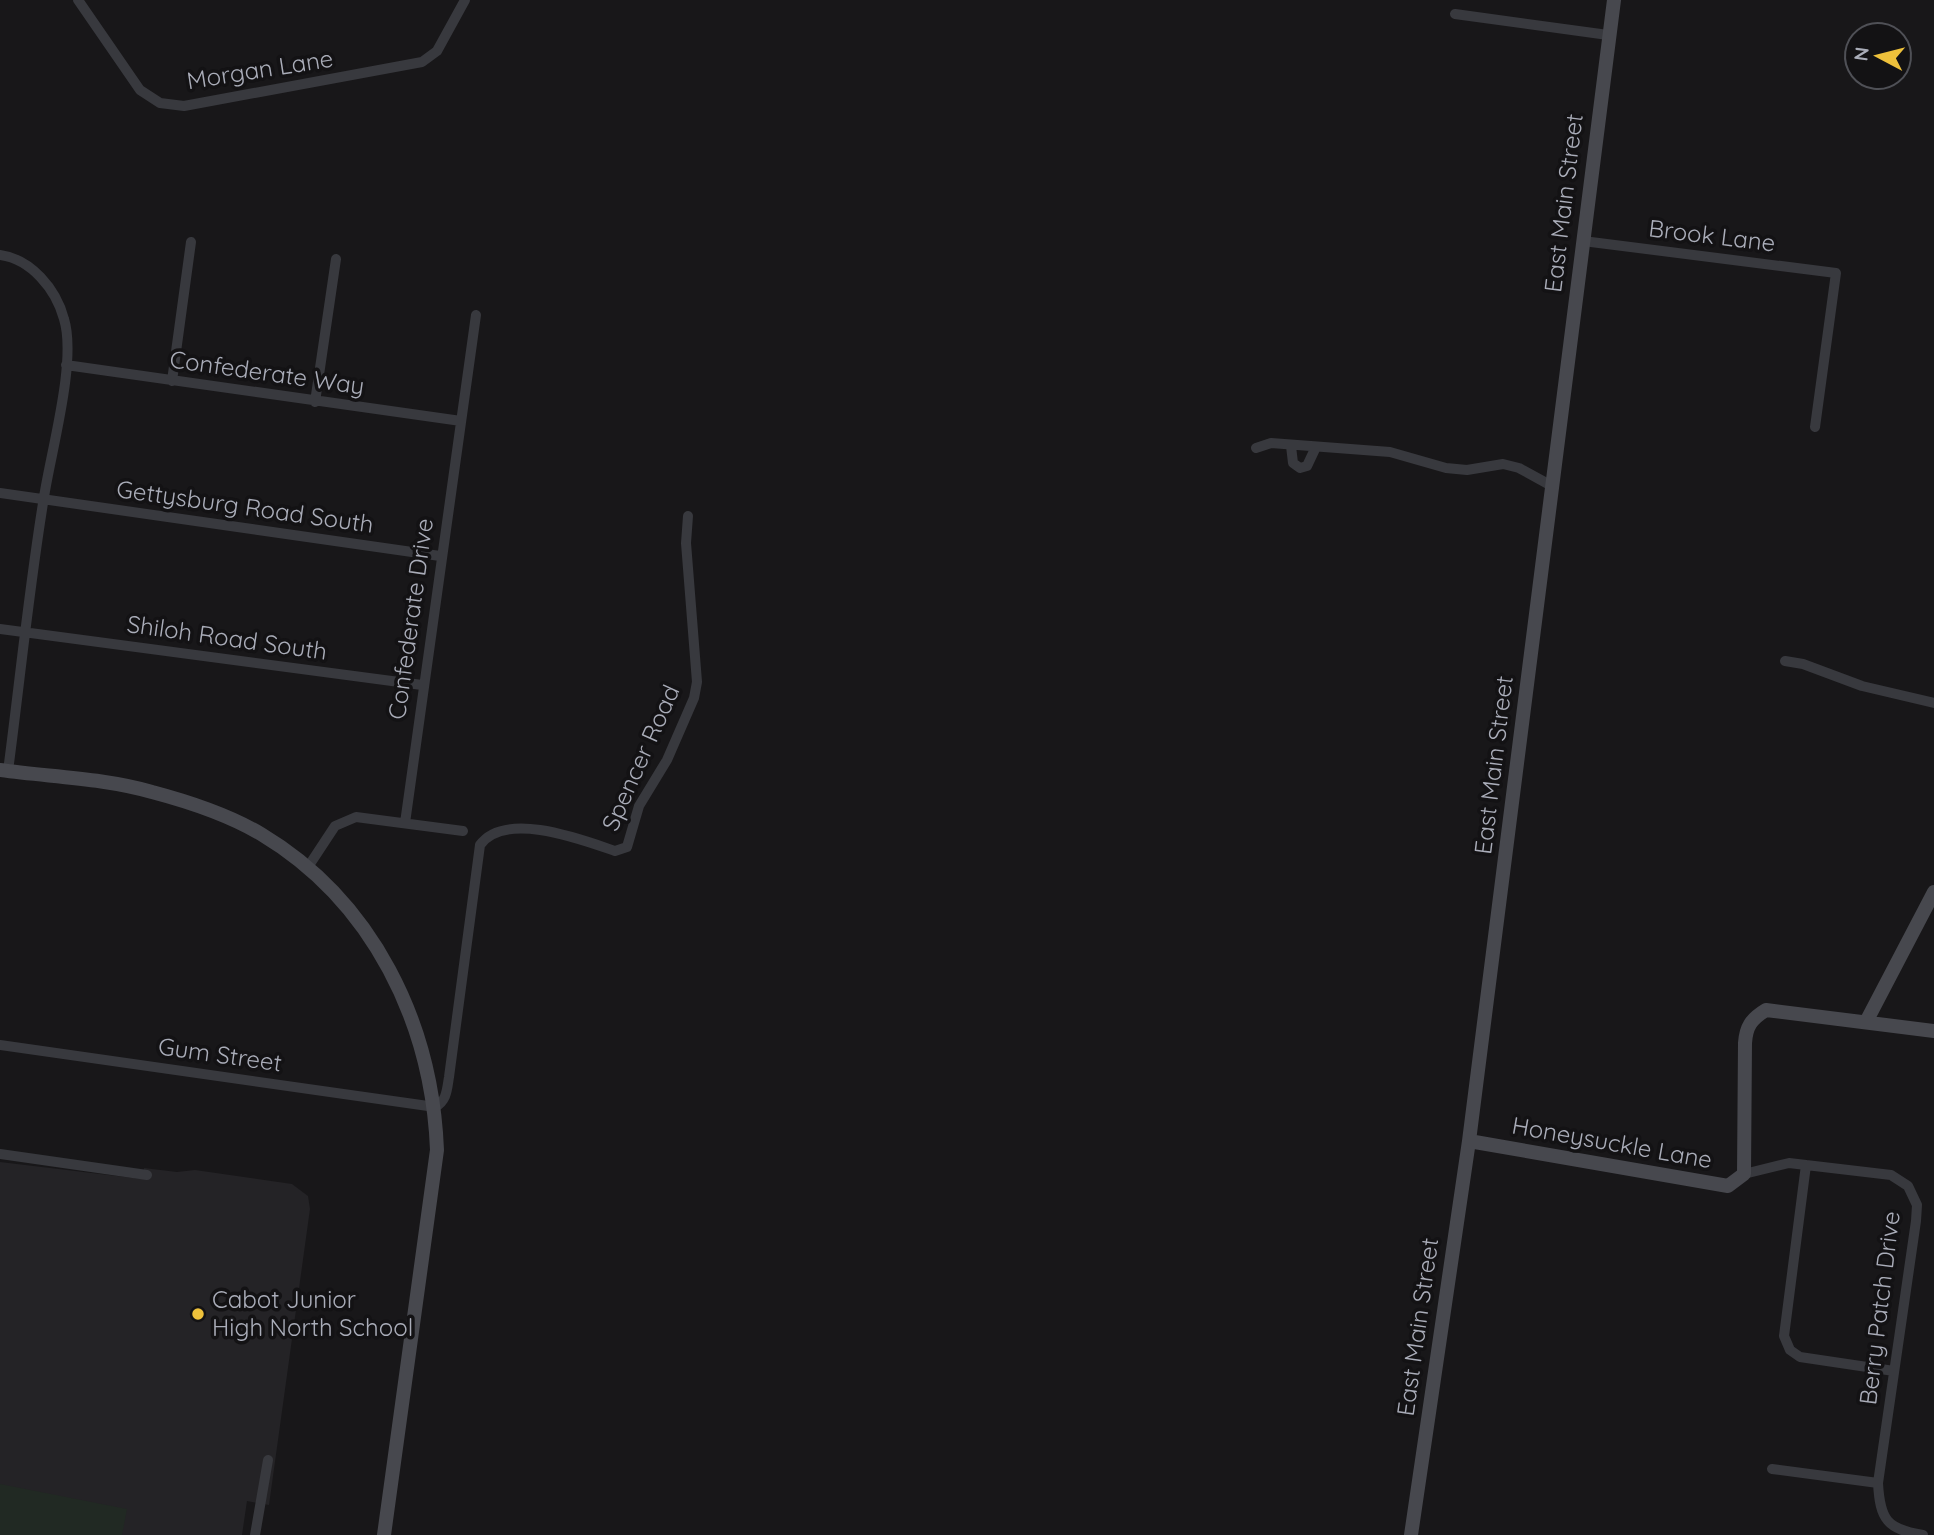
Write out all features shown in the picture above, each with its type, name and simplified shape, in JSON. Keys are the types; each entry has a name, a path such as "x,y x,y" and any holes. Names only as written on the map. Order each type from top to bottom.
{"street":[{"name":"Morgan Lane","path":"78,0 140,90 160,103 184,106 422,62 438,51 465,0"},
{"name":"East Main Street","path":"1411,1535 1469,1141 1550,485 1614,0"},
{"path":"1455,14 1608,35"},
{"name":"Brook Lane","path":"1583,241 1836,273 1815,427"},
{"path":"172,381 191,242"},
{"path":"0,255 34,269 52,293 65,320 66,365 43,499 26,633 4,771 149,790 207,808 262,835 308,867 362,926 396,979 416,1027 435,1107 437,1150 433,1195 384,1535"},
{"path":"316,402 337,259"},
{"name":"Confederate Drive","path":"405,823 440,556 476,315"},
{"name":"Confederate Way","path":"66,365 461,421"},
{"path":"1256,448 1271,443 1315,449 1390,452 1456,469 1503,464 1520,468 1550,485"},
{"path":"1291,446 1293,463 1300,468 1307,466 1315,449"},
{"name":"Gettysburg Road South","path":"0,493 440,556"},
{"name":"Spencer Road","path":"435,1107 446,1096 481,845 485,839 502,831 519,830 571,835 615,851 627,846 639,806 667,760 694,698 698,668 686,543 688,516"},
{"name":"Shiloh Road South","path":"0,629 422,685"},
{"path":"1785,662 1803,664 1861,686 1934,703"},
{"path":"308,867 335,826 356,817 463,831"},
{"path":"1866,1022 1934,892"},
{"name":"Honeysuckle Lane","path":"1469,1141 1728,1186 1744,1174 1745,1043 1746,1030 1754,1018 1766,1010 1934,1031"},
{"name":"Gum Street","path":"0,1045 435,1107"},
{"path":"0,1154 147,1175"},
{"name":"Berry Patch Drive","path":"1744,1174 1789,1163 1891,1175 1908,1186 1917,1205 1878,1483 1879,1506 1887,1521 1897,1531 1923,1535"},
{"path":"1806,1165 1784,1336 1790,1350 1800,1357 1894,1371"},
{"path":"255,1535 268,1460"},
{"path":"1772,1469 1878,1483"}],"shaded area":[{"path":"0,1162 142,1179 144,1168 177,1172 195,1170 292,1184 308,1196 310,1209 269,1505 247,1501 242,1535 0,1535"},
{"path":"0,1484 127,1509 122,1535 0,1535"}],"place":[{"name":"Cabot Junior High North School","path":"198,1314"}]}
